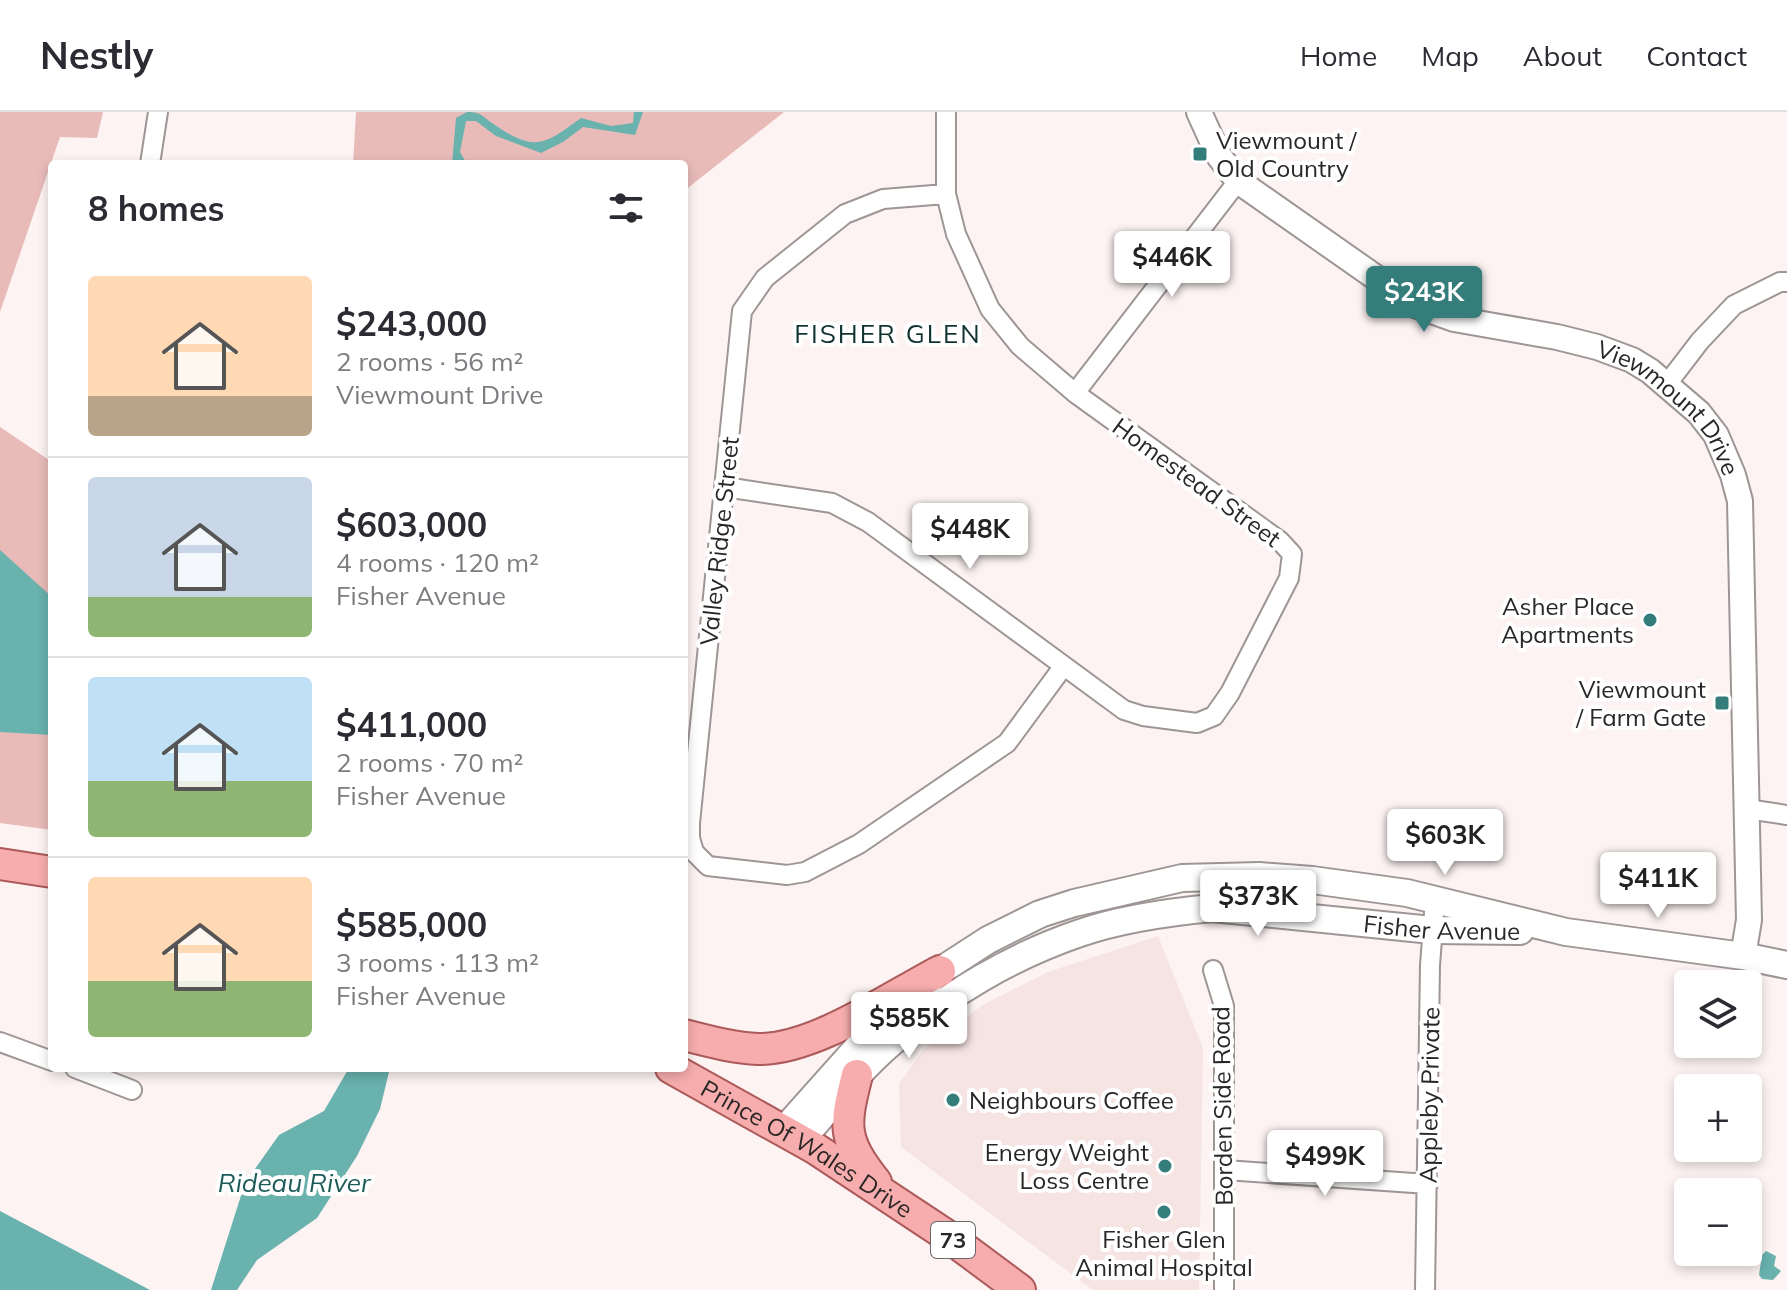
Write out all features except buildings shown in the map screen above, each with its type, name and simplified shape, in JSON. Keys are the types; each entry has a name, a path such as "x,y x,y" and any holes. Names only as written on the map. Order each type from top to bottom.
{"main road":[{"path":"0,864 48,871"},
{"name":"Fisher Avenue","path":"793,1135 859,1046 940,971 1001,933 1040,914 1182,878 1259,876 1407,893 1566,932 1743,956 1787,965"},
{"path":"1074,903 1082,932"},
{"name":"Fisher Avenue","path":"793,1135 922,1018 982,978 1082,932 1175,912 1212,908 1432,930 1566,932"},
{"path":"688,1036 759,1049 796,1043 828,1031 940,971"},
{"name":"Prince Of Wales Drive","path":"678,1072 793,1135 884,1193 1020,1290"},
{"path":"857,1075 847,1131 859,1160 884,1193"}],"street":[{"path":"151,160 158,112"},
{"name":"Homestead Street","path":"725,487 832,503 868,522 1124,710 1143,716 1197,723 1214,716 1230,693 1289,578 1292,554 1280,541 1075,393 1020,346 990,309 956,234 946,194 946,112"},
{"name":"Viewmount Drive","path":"1199,112 1219,156 1238,181 1415,305 1454,319 1597,347 1632,360 1667,384 1699,413 1716,435 1740,501 1749,920 1743,956"},
{"path":"1075,393 1238,181"},
{"name":"Valley Ridge Street","path":"946,194 883,199 845,214 765,278 742,311 690,823 694,852 708,866 787,875 805,872 859,844 1007,743 1063,667"},
{"path":"1667,384 1700,341 1734,305 1780,282 1787,282"},
{"path":"1747,809 1787,815"},
{"name":"Appleby Private","path":"1425,1290 1435,900"},
{"name":"Borden Side Road","path":"1213,970 1224,1006 1224,1290"},
{"path":"0,1042 48,1060"},
{"path":"85,1072 132,1090"},
{"path":"1225,1170 1428,1184"}],"shaded area":[{"path":"0,112 103,112 97,138 60,137 52,160 48,160 48,172 0,312"},
{"path":"356,112 784,112 688,188 688,160 353,160"},
{"path":"0,427 48,459 48,829 0,823"},
{"path":"1158,936 1203,1048 1199,1290 1093,1290 901,1147 899,1084 923,1050 984,1004 1048,972"}],"water":[{"path":"467,112 479,114 509,134 540,142 581,118 611,126 633,123 634,112 643,112 635,135 583,127 541,153 496,136 476,121 466,121 460,152 465,160 452,160 456,118"},
{"path":"0,550 48,593 48,735 0,732"},
{"name":"Rideau River","path":"347,1072 389,1072 380,1109 357,1156 317,1218 257,1260 237,1290 211,1290 245,1183 279,1135 324,1111"},
{"path":"0,1211 150,1290 0,1290"},
{"path":"1766,1251 1776,1256 1774,1266 1781,1271 1773,1280 1762,1279 1759,1275 1762,1255"}],"place":[{"name":"Viewmount / Old Country","path":"1200,154"},
{"name":"Asher Place Apartments","path":"1650,620"},
{"name":"Viewmount / Farm Gate","path":"1722,703"},
{"name":"Neighbours Coffee","path":"953,1100"},
{"name":"Energy Weight Loss Centre","path":"1165,1166"},
{"name":"Fisher Glen Animal Hospital","path":"1164,1212"}],"district":[{"name":"FISHER GLEN","path":"888,333"}]}
